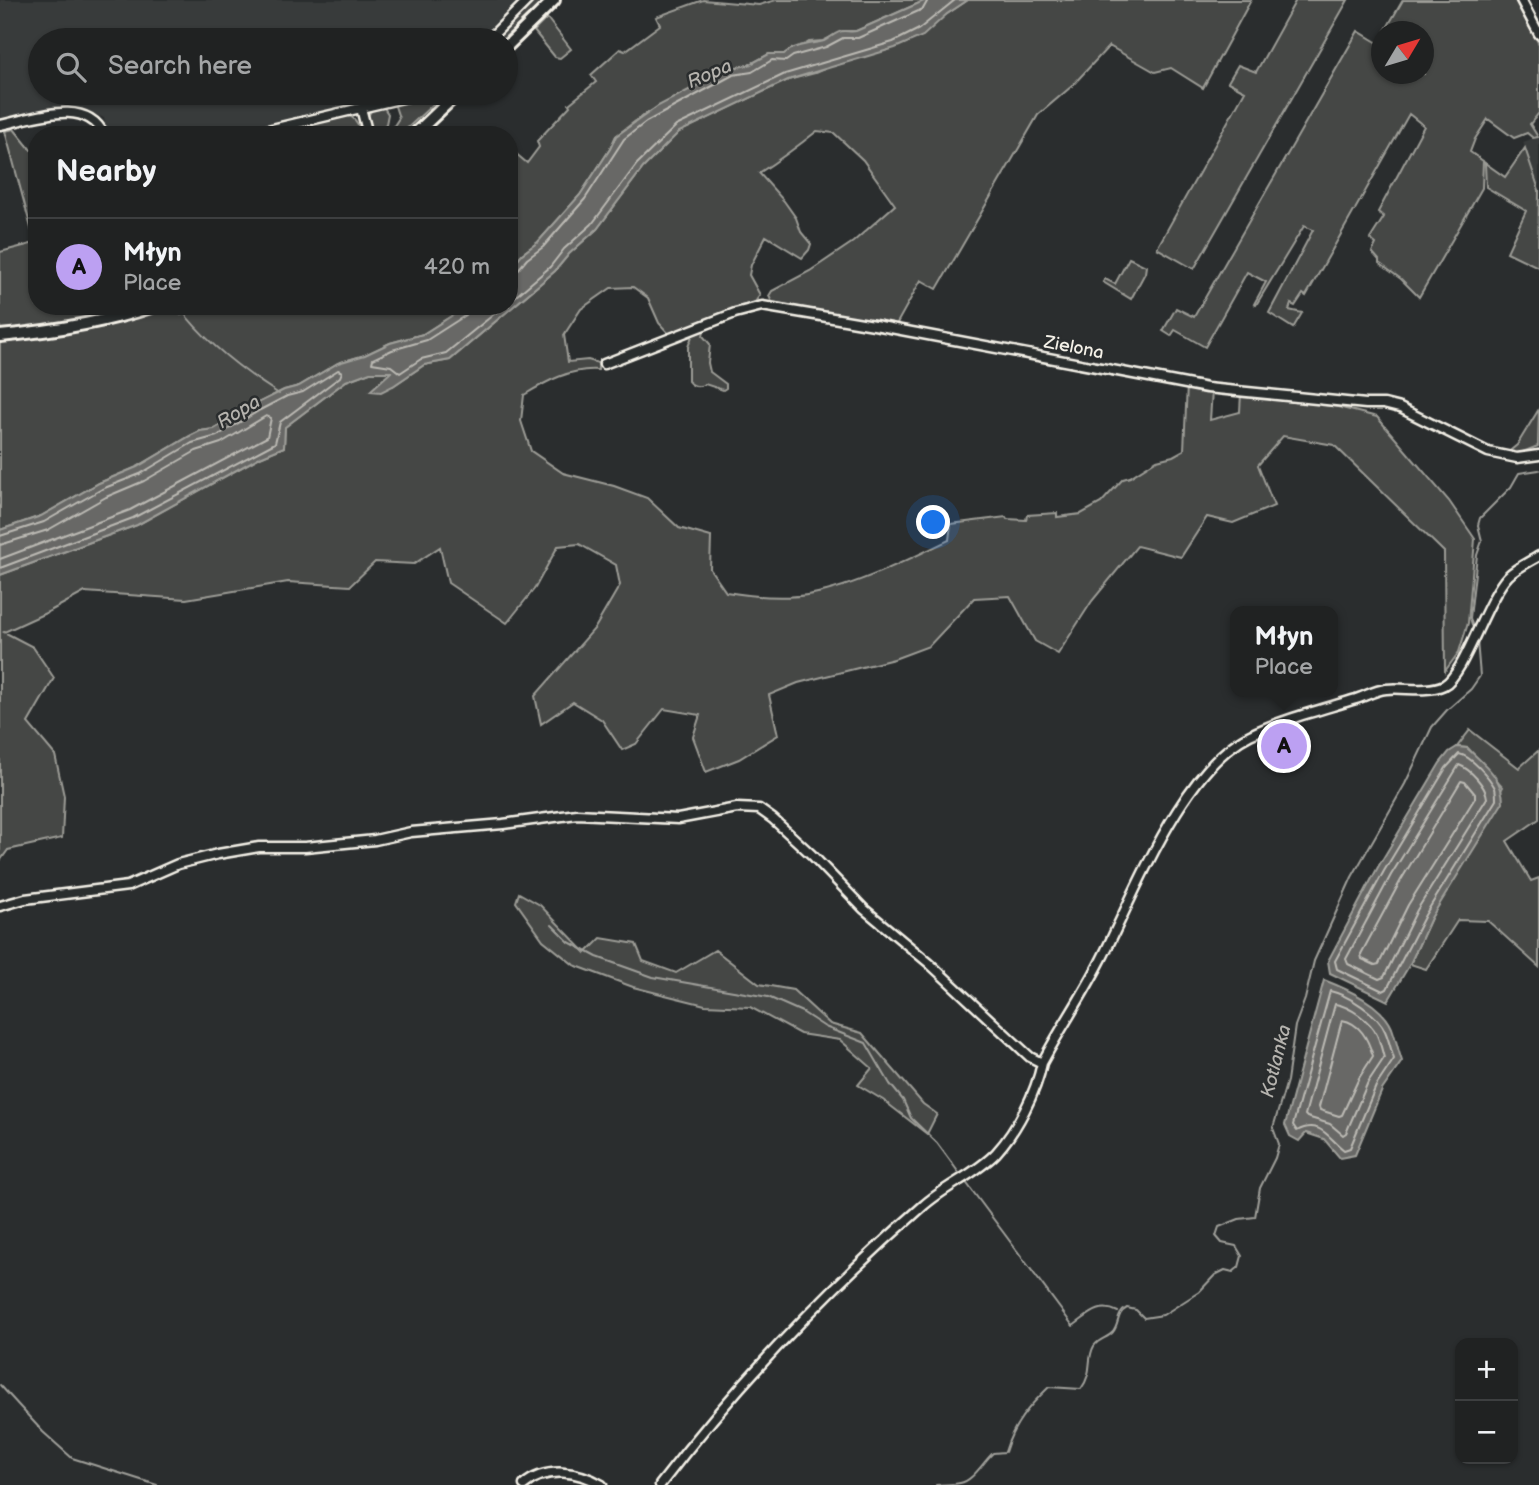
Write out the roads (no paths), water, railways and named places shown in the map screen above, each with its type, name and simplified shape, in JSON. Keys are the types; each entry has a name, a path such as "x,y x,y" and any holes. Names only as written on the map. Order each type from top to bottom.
{"main road":[{"path":"518,35 554,0"},
{"path":"423,126 445,105"},
{"path":"0,337 57,330 125,315"}],"street":[{"path":"500,28 528,0"},
{"path":"1521,0 1539,34"},
{"path":"285,126 374,105"},
{"path":"361,108 366,126"},
{"path":"0,125 79,113 94,120 98,126"},
{"name":"Zielona","path":"604,365 735,313 762,306 1207,388 1384,404 1400,408 1488,452 1517,458 1539,455"},
{"path":"660,1485 723,1405 805,1318 924,1205 996,1153 1018,1122 1039,1076 1042,1063 1086,987 1171,822 1192,788 1214,761 1248,736 1321,709 1384,689 1445,685 1456,674 1496,591 1509,575 1539,556"},
{"path":"0,906 26,899 128,886 178,864 259,847 304,847 375,840 411,832 577,814 678,819 737,808 759,809 812,855 864,909 929,963 1030,1057 1042,1063"},
{"path":"524,1485 532,1478 557,1471 592,1479 602,1485"}],"water":[{"path":"926,0 968,0 947,14 923,36 895,48 788,80 679,132 643,168 597,229 569,254 555,271 518,302 518,259 538,242 580,195 616,136 658,106 731,68 749,65 769,54 784,54 798,46 824,41 841,31 856,31"},
{"path":"453,315 503,315 450,360 424,365 381,392 370,391 391,372 370,372 346,381 285,427 284,447 260,457 137,525 0,575 0,530 41,516 99,483 137,467 190,436 214,429 256,404 284,390 299,386 338,363 365,355 390,343 423,334"},
{"path":"1457,747 1467,748 1491,772 1500,786 1503,802 1431,918 1410,964 1388,1001 1330,973 1328,961 1378,867 1440,763"},
{"path":"1324,980 1353,993 1387,1019 1402,1061 1382,1090 1355,1155 1340,1158 1324,1139 1306,1133 1299,1141 1290,1136 1285,1125"}],"waterway":[{"path":"185,315 226,356 279,394"},
{"name":"Kotlanka","path":"1474,631 1470,618 1477,555 1482,541 1478,525 1480,518 1511,487 1519,473 1539,470"},
{"name":"Kotlanka","path":"936,1485 965,1482 993,1453 1005,1452 1022,1417 1049,1387 1081,1389 1087,1377 1094,1346 1113,1332 1124,1310 1136,1310 1144,1318 1163,1315 1199,1292 1215,1275 1225,1270 1233,1272 1239,1267 1242,1256 1236,1246 1222,1243 1216,1236 1219,1227 1239,1219 1255,1217 1260,1188 1279,1144 1273,1128 1287,1081 1295,1026 1314,961 1352,877 1405,784 1432,727 1471,689 1480,676 1477,640"},
{"path":"552,925 569,942 597,957 653,977 768,997 802,1012 825,1027 866,1043 890,1084 903,1100 911,1118 937,1143 962,1177"},
{"path":"965,1181 1073,1326 1099,1309 1118,1312"},
{"path":"0,1385 43,1432 72,1458 157,1485"}],"place":[{"name":"Młyn","path":"1284,746"}],"water label":[{"name":"Ropa","path":"709,73"},
{"name":"Ropa","path":"238,411"}]}
